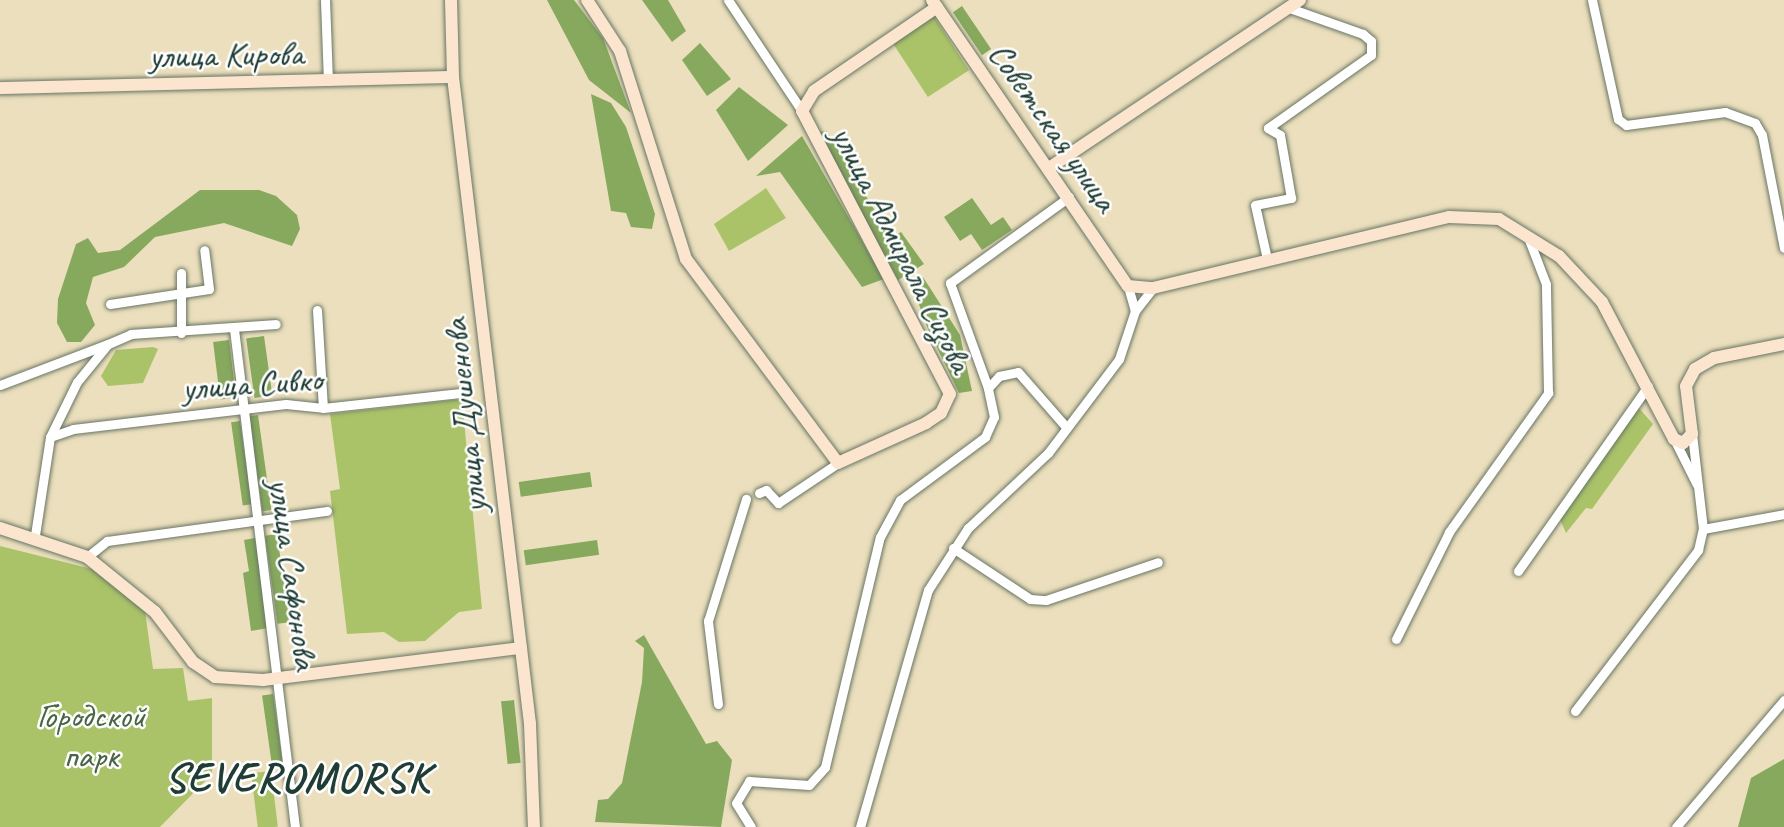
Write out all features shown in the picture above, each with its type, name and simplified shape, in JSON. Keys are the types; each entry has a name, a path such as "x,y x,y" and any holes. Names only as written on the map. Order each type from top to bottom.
{"street":[{"path":"325,0 328,80"},
{"name":"улица Душенова","path":"451,0 453,76 521,648 534,827"},
{"path":"587,0 616,41 686,259 838,463"},
{"path":"728,0 802,111"},
{"path":"1049,168 1300,0"},
{"path":"1592,0 1618,119 1626,125 1725,112 1755,123 1762,135 1784,248"},
{"name":"улица Адмирала Сизова","path":"759,493 766,490 778,503 838,463 926,423 941,413 950,394 802,111 810,96 934,4"},
{"name":"Советская улица","path":"934,4 1128,286"},
{"path":"1267,259 1255,205 1291,198 1280,135 1268,128 1371,55 1363,34 1289,8"},
{"name":"улица Кирова","path":"0,88 453,76"},
{"path":"789,92 810,96"},
{"path":"988,388 950,283 1069,197"},
{"path":"1135,311 1128,286 1153,288 1449,218 1477,216 1522,231 1559,256 1620,327 1700,492"},
{"path":"1396,639 1450,532 1548,393 1542,270 1522,231"},
{"path":"110,304 209,289 204,250"},
{"path":"1542,270 1549,257 1559,256"},
{"path":"181,273 177,294 181,333"},
{"path":"860,827 928,590 953,548 1068,428 1119,359 1135,311 1153,288"},
{"path":"317,310 323,408"},
{"name":"улица Сивко","path":"0,385 131,334 181,333 276,324"},
{"name":"улица Сафонова","path":"234,329 256,519 279,678 295,827"},
{"path":"35,535 50,437 77,382 108,344"},
{"path":"1575,711 1688,565 1703,529 1686,386 1700,363 1784,344"},
{"name":"улица Адмирала Сизова","path":"751,827 736,803 749,781 809,785 825,767 880,537 900,500 985,437 994,417 988,388 999,376 1018,372 1068,428"},
{"path":"1518,571 1648,386"},
{"name":"улица Сивко","path":"50,437 244,409 323,408 460,393"},
{"path":"1674,439 1687,442 1692,434"},
{"path":"718,704 708,621 746,499"},
{"path":"87,557 107,541 327,511"},
{"path":"1703,529 1784,514"},
{"path":"0,528 35,535 87,557 155,612 208,674 236,681 521,648"},
{"path":"953,548 1030,599 1046,600 1158,562"},
{"path":"1676,827 1784,700"}],"green space":[{"path":"547,0 574,0 603,38 631,113 589,80"},
{"path":"642,0 668,0 686,31 672,42"},
{"path":"962,6 991,49 982,55 953,12"},
{"path":"933,15 969,70 928,97 892,42"},
{"path":"700,43 731,79 707,96 682,60"},
{"path":"739,87 788,125 748,161 716,110"},
{"path":"591,94 611,103 626,127 655,214 652,229 631,227 626,213 611,211"},
{"path":"827,131 892,237 901,232 924,264 898,280 817,132"},
{"path":"802,136 884,279 862,287 780,172 756,176"},
{"path":"766,188 786,218 729,251 714,224"},
{"path":"200,190 259,190 276,196 297,215 300,229 292,246 224,223 155,237 124,267 93,277 86,303 95,325 81,342 67,342 57,323 58,299 76,244 88,238 98,253 120,250"},
{"path":"972,198 991,225 1003,217 1012,230 982,250 971,234 960,241 944,217"},
{"path":"923,277 960,335 972,391 959,393 927,327 912,285"},
{"path":"264,336 272,395 255,398 246,339"},
{"path":"229,340 236,398 220,400 213,342"},
{"path":"153,347 158,349 143,383 108,386 101,376 116,350"},
{"path":"462,399 482,609 459,612 425,641 399,642 384,632 347,634 330,491 340,489 330,414"},
{"path":"1637,406 1653,424 1592,509 1586,508 1566,533 1559,517"},
{"path":"258,415 271,510 262,511 249,416"},
{"path":"240,421 252,504 243,505 231,422"},
{"path":"590,472 592,487 521,497 519,482"},
{"path":"277,534 289,622 278,624 265,536"},
{"path":"255,538 268,628 251,631 243,573 249,571 244,540"},
{"path":"597,540 599,555 526,565 524,550"},
{"name":"Городской парк","path":"0,546 92,569 145,611 153,669 183,668 188,701 212,698 212,774 160,827 0,827"},
{"path":"644,635 706,744 717,741 732,760 721,827 595,822 598,800 608,799 622,783 642,682 644,648 635,641"},
{"path":"273,694 282,761 272,763 262,696"},
{"path":"514,700 521,763 508,764 501,701"},
{"path":"1784,759 1784,827 1738,827 1751,778"},
{"path":"271,771 278,827 258,827 251,773"}],"district":[{"name":"SEVEROMORSK","path":"298,778"}]}
